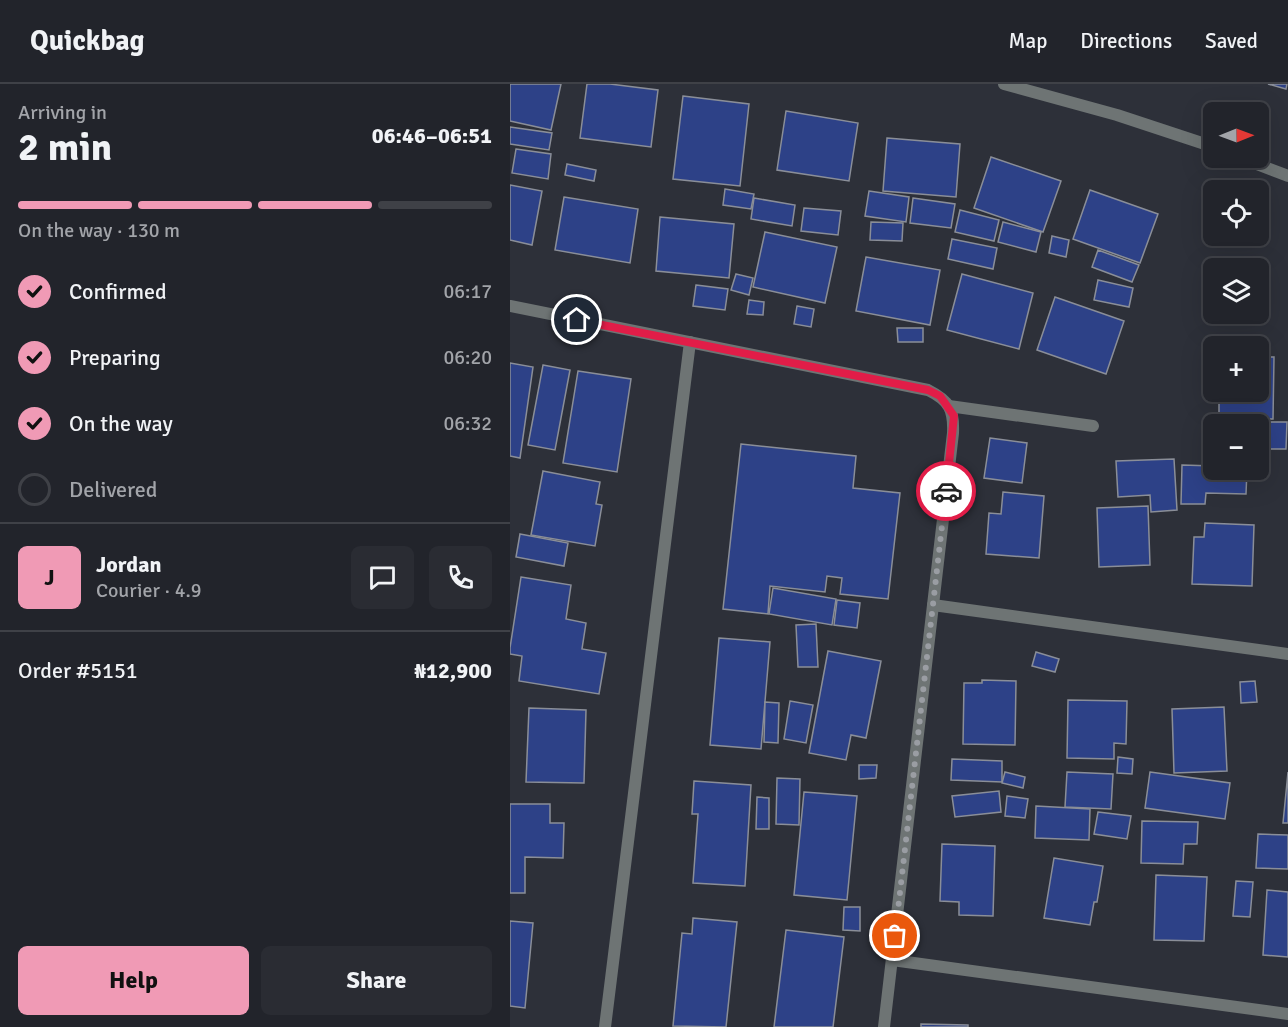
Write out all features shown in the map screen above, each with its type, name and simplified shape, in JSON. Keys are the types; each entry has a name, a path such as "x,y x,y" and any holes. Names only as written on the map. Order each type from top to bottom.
{"street":[{"path":"1004,84 1117,115 1203,143"},
{"path":"1267,168 1288,176"},
{"path":"510,306 928,390 940,396 949,406 954,416 953,433 884,1027"},
{"path":"605,1027 690,342"},
{"path":"949,406 1093,426"},
{"path":"933,604 1288,654"},
{"path":"892,960 1288,1014"}],"building":[{"path":"510,84 561,84 551,130 510,121"},
{"path":"587,84 610,84 658,90 651,147 580,138"},
{"path":"1268,84 1287,84 1286,89"},
{"path":"683,96 749,104 740,186 673,179"},
{"path":"786,111 858,123 849,181 777,170"},
{"path":"510,127 552,133 549,150 510,144"},
{"path":"887,138 960,144 956,197 883,191"},
{"path":"516,149 551,154 548,179 512,173"},
{"path":"991,157 1061,181 1043,232 974,208"},
{"path":"567,164 596,170 594,181 565,175"},
{"path":"510,185 542,191 532,245 510,240"},
{"path":"725,189 754,194 751,209 723,205"},
{"path":"1090,190 1158,214 1140,263 1073,239"},
{"path":"869,191 909,197 906,222 865,216"},
{"path":"564,197 638,209 630,263 555,250"},
{"path":"754,198 795,205 792,226 751,219"},
{"path":"913,198 955,204 951,228 910,223"},
{"path":"804,208 841,211 838,235 801,231"},
{"path":"960,210 999,220 994,241 955,232"},
{"path":"660,217 734,224 729,278 656,271"},
{"path":"871,222 903,223 902,241 870,240"},
{"path":"1003,222 1041,232 1036,252 998,242"},
{"path":"765,232 837,247 825,303 753,287"},
{"path":"1052,236 1069,240 1066,257 1049,253"},
{"path":"952,239 997,248 993,269 948,259"},
{"path":"1098,250 1139,265 1132,282 1092,267"},
{"path":"866,257 940,270 930,325 856,311"},
{"path":"736,274 753,278 749,295 731,290"},
{"path":"962,274 1033,293 1019,349 947,330"},
{"path":"1098,280 1133,288 1129,307 1094,300"},
{"path":"696,285 728,289 725,310 693,306"},
{"path":"1055,297 1124,321 1106,374 1037,350"},
{"path":"749,300 764,302 763,315 747,314"},
{"path":"797,306 814,309 811,327 794,324"},
{"path":"897,328 923,328 923,342 898,342"},
{"path":"1269,357 1274,357 1273,419 1269,419 1269,414 1219,414 1219,402 1269,402"},
{"path":"510,363 533,367 520,458 510,456"},
{"path":"543,365 570,370 555,450 528,445"},
{"path":"578,371 631,379 617,472 563,463"},
{"path":"1270,422 1287,422 1286,449 1269,449"},
{"path":"990,438 1027,443 1022,483 984,478"},
{"path":"741,444 856,456 853,488 900,493 888,599 840,594 842,578 827,576 825,592 770,586 768,614 723,609"},
{"path":"1174,459 1177,510 1151,512 1150,495 1118,497 1116,461"},
{"path":"1182,465 1203,466 1203,480 1247,480 1246,494 1206,493 1205,504 1181,504"},
{"path":"543,471 600,482 596,504 602,505 595,546 531,535"},
{"path":"1003,492 1044,496 1039,558 986,554 989,513 1001,514"},
{"path":"1148,506 1150,565 1099,567 1097,508"},
{"path":"1205,523 1254,525 1252,586 1192,584 1194,537 1204,537"},
{"path":"520,534 568,543 564,566 516,557"},
{"path":"521,577 571,585 566,619 586,623 582,649 606,653 599,694 519,681 522,656 510,654 510,648"},
{"path":"773,588 836,599 832,625 769,614"},
{"path":"837,600 860,603 857,628 834,625"},
{"path":"816,624 818,667 798,667 796,625"},
{"path":"719,638 770,642 761,749 710,745"},
{"path":"828,651 881,661 866,738 851,735 846,760 809,753"},
{"path":"1036,652 1059,659 1055,672 1032,666"},
{"path":"982,680 1016,681 1015,745 963,744 964,683 982,683"},
{"path":"1255,681 1257,702 1241,703 1240,682"},
{"path":"1068,700 1127,701 1126,744 1114,743 1114,759 1067,758"},
{"path":"790,701 813,705 806,743 784,739"},
{"path":"765,702 779,703 778,743 764,742"},
{"path":"1224,707 1227,771 1174,773 1172,709"},
{"path":"529,708 586,710 584,783 526,782"},
{"path":"1118,757 1133,759 1132,774 1117,773"},
{"path":"952,759 1002,761 1002,782 951,780"},
{"path":"859,765 877,765 876,778 859,779"},
{"path":"1005,772 1025,777 1023,788 1002,783"},
{"path":"1067,772 1113,774 1111,809 1065,807"},
{"path":"1150,772 1230,783 1225,819 1145,808"},
{"path":"1288,772 1288,823 1283,823"},
{"path":"777,778 800,779 799,825 776,824"},
{"path":"694,781 751,785 745,886 693,883 698,814 692,814"},
{"path":"999,791 1001,812 955,817 952,796"},
{"path":"804,792 857,796 847,900 794,895"},
{"path":"1007,796 1028,799 1025,818 1005,816"},
{"path":"757,797 769,798 769,829 756,829"},
{"path":"510,804 550,804 550,823 564,823 563,858 525,857 525,893 510,893"},
{"path":"1036,806 1090,809 1089,840 1035,838"},
{"path":"1098,812 1131,816 1127,839 1094,834"},
{"path":"1142,821 1198,822 1197,844 1184,844 1183,864 1141,863"},
{"path":"1258,834 1288,835 1288,869 1256,868"},
{"path":"942,844 995,846 993,916 959,915 959,902 940,901"},
{"path":"1054,858 1103,866 1097,902 1094,902 1090,925 1044,918"},
{"path":"1156,875 1207,877 1204,941 1154,940"},
{"path":"1236,881 1253,882 1250,917 1233,916"},
{"path":"1267,890 1288,892 1288,957 1263,955"},
{"path":"844,907 860,907 860,931 843,930"},
{"path":"693,918 737,922 726,1027 673,1026 682,933 692,934"},
{"path":"510,921 533,923 525,1008 510,1006"},
{"path":"786,930 844,937 833,1027 774,1027"},
{"path":"921,1024 968,1025 968,1027 921,1027"}],"way so far":[{"path":"895,936 946,491"}],"route":[{"path":"577,320 928,390 940,396 954,416 946,491"}]}
